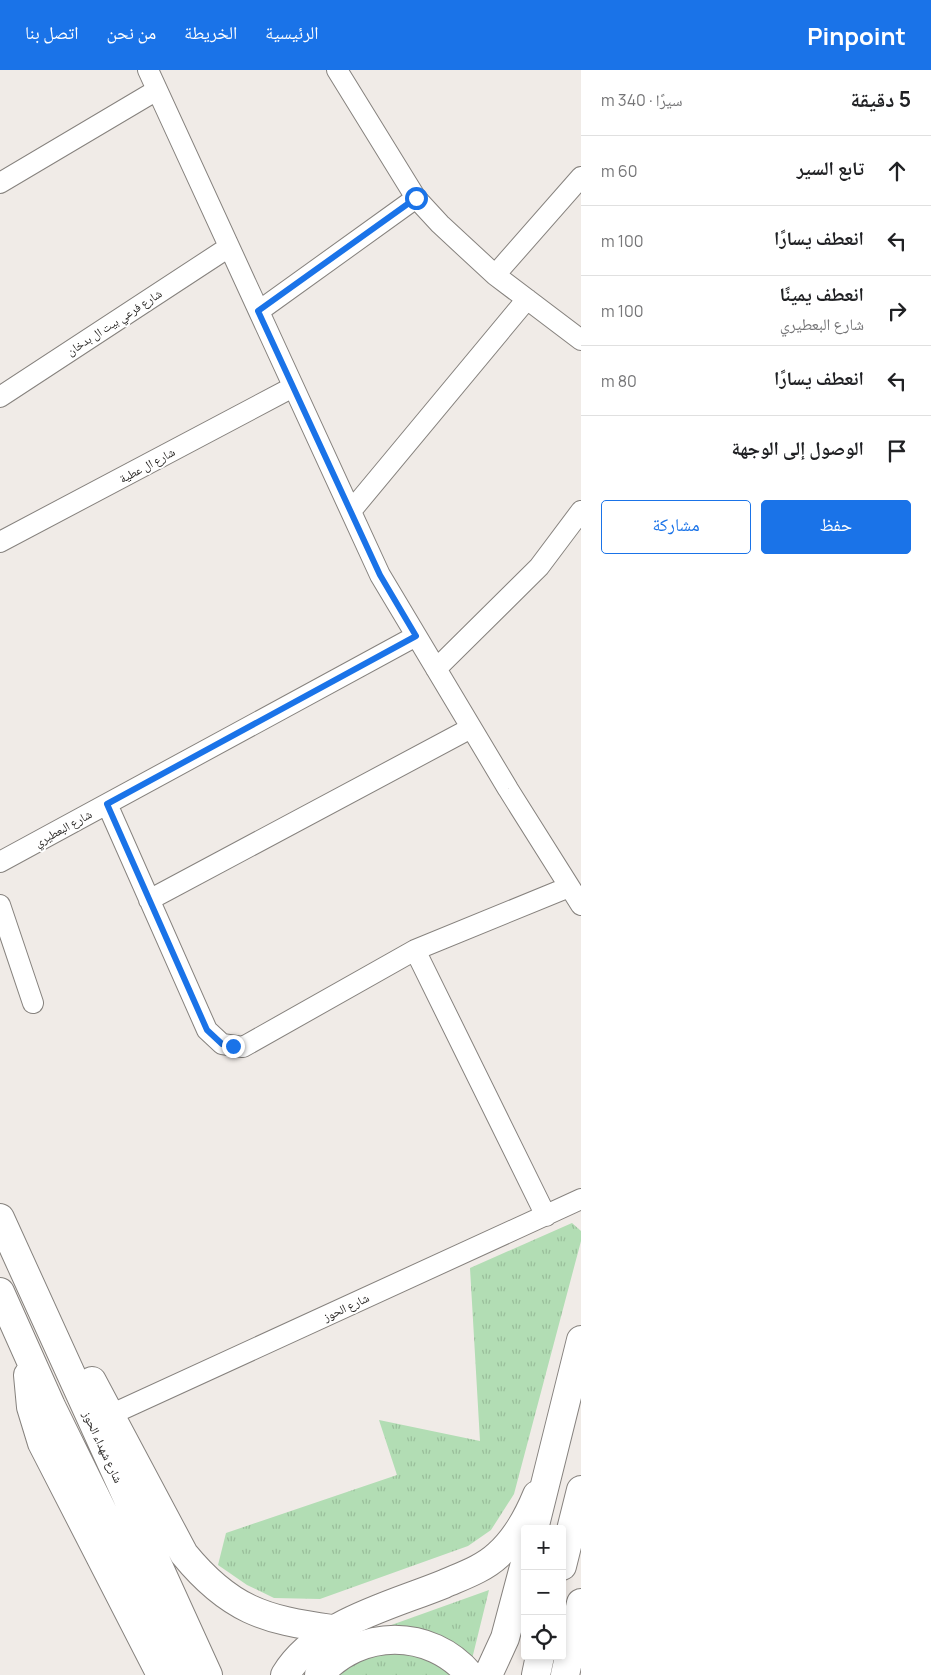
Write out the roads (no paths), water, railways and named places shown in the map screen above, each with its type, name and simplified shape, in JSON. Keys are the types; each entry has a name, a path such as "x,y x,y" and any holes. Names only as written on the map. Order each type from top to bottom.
{"main road":[{"name":"شارع شهداء الحوز","path":"0,1218 208,1675"},
{"path":"0,1292 48,1398 183,1675"},
{"path":"48,1327 68,1352 86,1370 184,1554 202,1576 223,1594 247,1609 273,1619 332,1629"},
{"path":"535,1525 555,1451 581,1340"},
{"path":"24,1344 31,1406 42,1443 161,1675"},
{"path":"285,1675 304,1650 332,1629 470,1573 498,1556 525,1523 555,1451"},
{"path":"566,1550 581,1490"},
{"path":"488,1675 505,1638 523,1570"},
{"path":"565,1675 581,1603"},
{"path":"319,1675 342,1655 358,1646 394,1639 430,1645 447,1653 470,1675"},
{"path":"536,1675 539,1660"}],"street":[{"path":"344,73 416,198 465,249 495,275 581,340"},
{"path":"0,183 152,76 380,575 471,728 581,905"},
{"path":"495,275 581,177"},
{"path":"258,311 416,198"},
{"name":"شارع فرعي بيت ال بدخان","path":"0,397 229,247"},
{"path":"351,512 527,298"},
{"name":"شارع ال عطية","path":"0,542 294,387"},
{"path":"436,669 539,567 581,511"},
{"name":"شارع البعطيري","path":"0,862 416,636"},
{"path":"148,900 471,728"},
{"path":"107,804 207,1030 222,1044 243,1047 415,950 569,887"},
{"path":"0,905 33,1003"},
{"path":"415,950 546,1216"},
{"name":"شارع الحوز","path":"110,1415 581,1199"}]}
